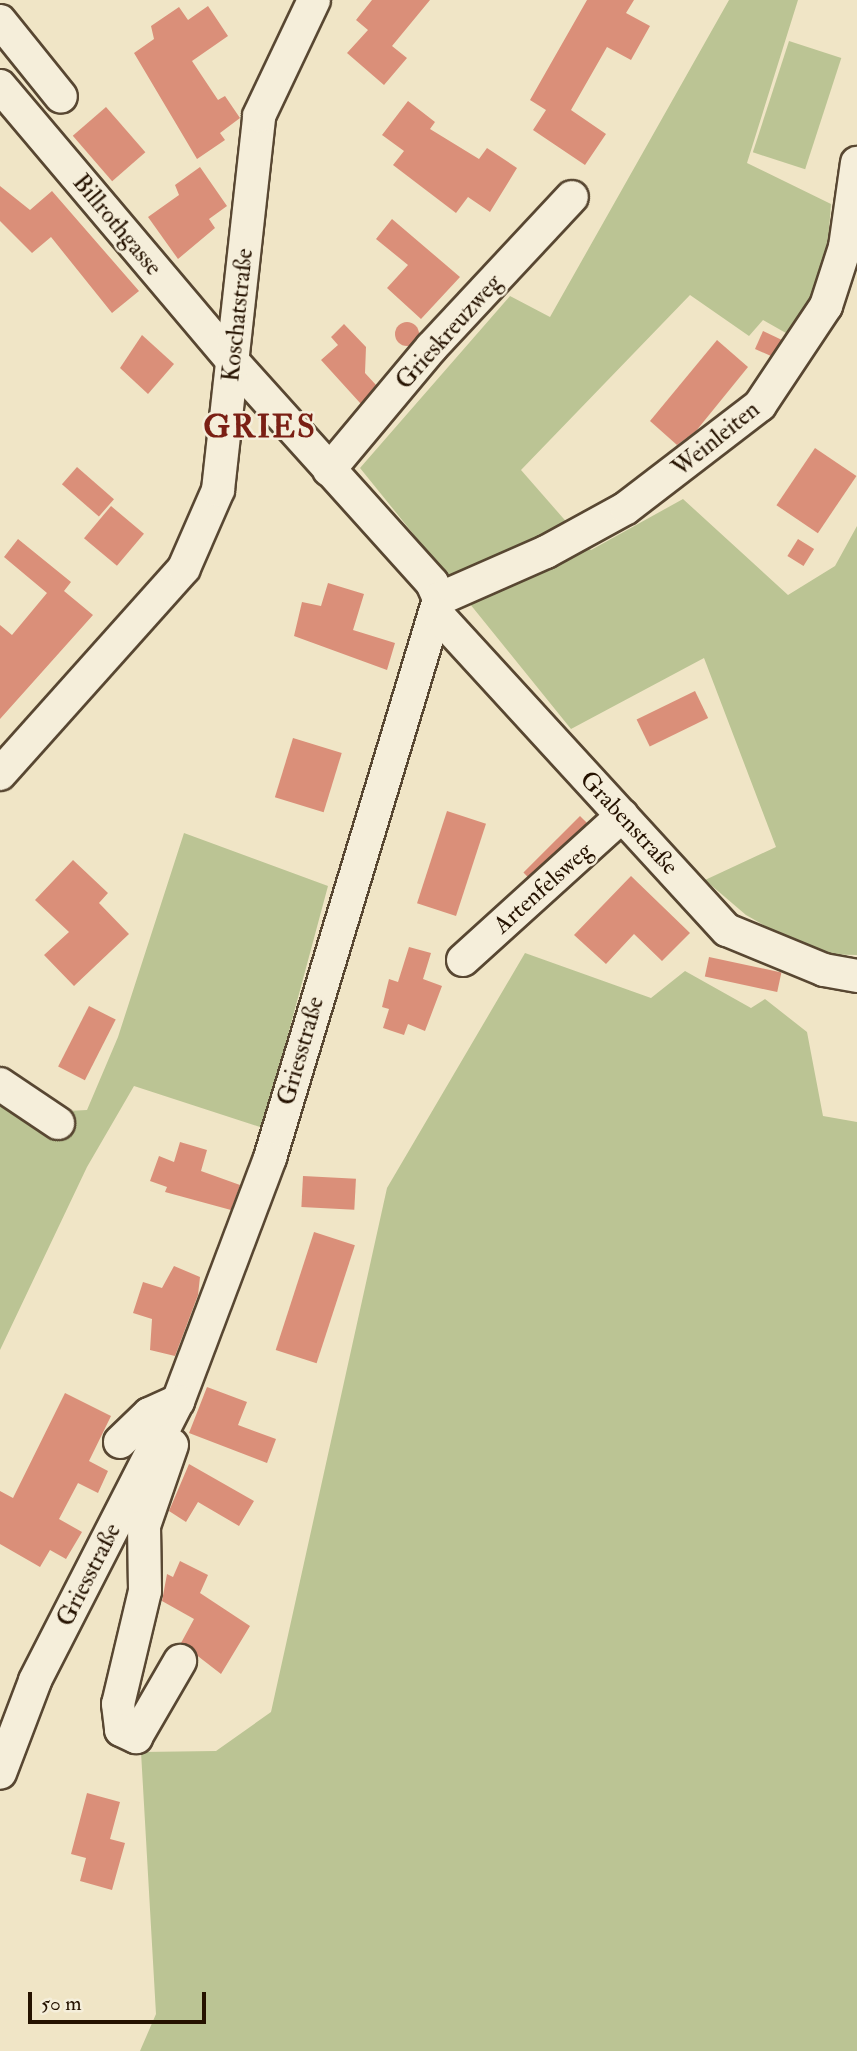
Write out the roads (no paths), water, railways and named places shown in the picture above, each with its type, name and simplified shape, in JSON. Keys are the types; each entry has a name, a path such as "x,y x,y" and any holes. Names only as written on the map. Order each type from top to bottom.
{"street":[{"name":"Koschatstraße","path":"0,775 184,568 218,490 235,364 259,116 314,0"},
{"path":"0,21 61,97"},
{"name":"Billrothgasse","path":"0,86 235,364"},
{"name":"Weinleiten","path":"438,607 626,508 760,405 826,306 845,247 857,163"},
{"name":"Grieskreuzweg","path":"329,470 432,347 572,197"},
{"path":"235,364 432,583 438,607"},
{"name":"Grabenstraße","path":"438,607 622,816 727,930 824,971 857,976"},
{"name":"Griesstraße","path":"0,1773 35,1681 178,1401 270,1158 298,1051 438,607"},
{"name":"Artenfelsweg","path":"463,960 622,816"},
{"path":"0,1084 58,1123"},
{"path":"120,1442 149,1414 178,1401"},
{"path":"178,1401 171,1455 144,1526 145,1591 118,1704 121,1730 136,1737 180,1661"}],"district":[{"name":"GRIES","path":"260,427"}]}
